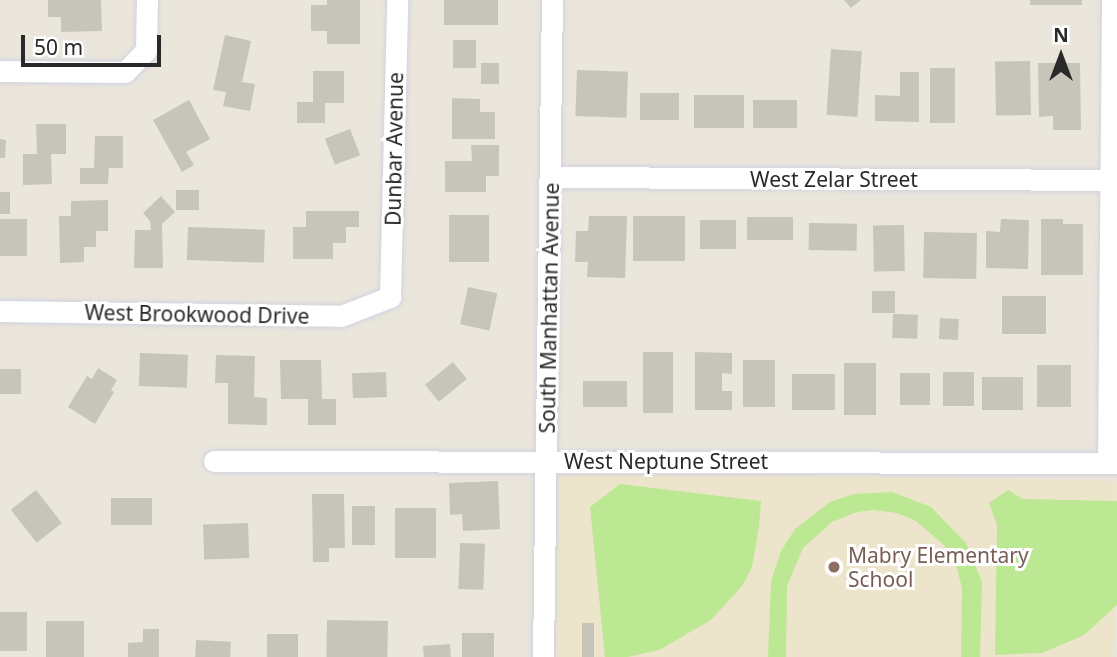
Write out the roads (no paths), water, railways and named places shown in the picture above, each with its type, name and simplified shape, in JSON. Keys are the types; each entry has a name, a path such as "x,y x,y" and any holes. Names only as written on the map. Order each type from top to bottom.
{"street":[{"path":"0,71 125,72 146,50 147,0"},
{"name":"Dunbar Avenue","path":"390,297 397,0"},
{"name":"South Manhattan Avenue","path":"543,657 552,0"},
{"path":"1112,0 1113,463"},
{"name":"West Zelar Street","path":"551,177 1114,180"},
{"name":"West Brookwood Drive","path":"0,311 341,316 390,297"},
{"name":"West Neptune Street","path":"214,461 1113,463"}],"place":[{"name":"Mabry Elementary School","path":"834,567"}]}
